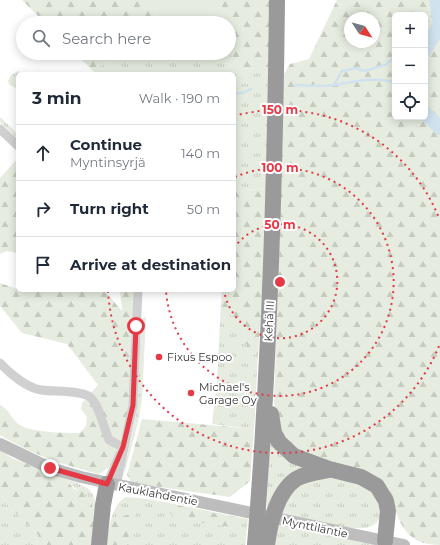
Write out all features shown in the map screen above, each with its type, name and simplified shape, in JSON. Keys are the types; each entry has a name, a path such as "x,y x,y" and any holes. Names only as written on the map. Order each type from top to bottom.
{"highway":[{"name":"Kehä III","path":"255,545 266,393 273,242 277,0"},
{"path":"266,393 274,433 279,442 294,456 330,470 361,477 376,486 382,492 388,511 385,541"},
{"path":"267,545 275,510 289,486 296,479 306,474 330,470"},
{"path":"99,544 112,485"}],"street":[{"path":"0,129 16,144"},
{"path":"112,485 120,473 123,447 134,391 138,292"},
{"path":"0,363 22,381 39,390 82,394 90,397 95,403 109,440 123,447"},
{"name":"Kauklahdentie","path":"0,444 50,468 112,485 227,508"},
{"name":"Mynttiläntie","path":"227,508 404,545"}],"green space":[{"path":"22,0 156,0 157,16 38,16"},
{"path":"156,0 221,0 222,16 157,16"},
{"path":"221,0 271,0 271,67 243,69 235,60 236,16 222,16"},
{"path":"337,0 440,0 440,545 420,542 413,538 402,526 395,509 393,499 288,446 277,426 274,403 280,234 283,76 290,64 309,59"},
{"path":"82,60 119,60 91,69"},
{"path":"119,60 164,60 166,63 178,60 235,60 243,69 271,67 269,188 236,191 236,72 94,72 91,69"},
{"path":"164,60 178,60 166,63"},
{"path":"16,72 16,88 10,85 8,81 11,75"},
{"path":"0,117 16,132 16,137 0,122"},
{"path":"16,160 16,253 7,251 0,254 0,178"},
{"path":"269,188 258,354 248,353 244,331 221,304 222,292 236,292 236,191"},
{"path":"0,283 16,289 16,292 106,292 122,311 120,292 133,292 132,380 127,421 116,454 109,467 99,474 48,458 23,448 0,435 0,405 17,423 30,429 47,432 80,433 86,426 87,417 81,409 82,403 98,385 67,344 22,333 0,306"},
{"path":"221,303 244,331 248,353 258,354 254,429 212,424 217,382"},
{"path":"146,317 142,399 138,422 125,471 138,397 141,319"},
{"path":"142,419 254,429 250,481 230,497 132,483 127,475"},
{"path":"270,434 306,470 266,525"},
{"path":"0,450 12,458 66,479 74,489 81,491 88,497 92,505 95,522 92,545 36,545 39,536 7,504 0,492"},
{"path":"311,477 345,479 366,486 374,493 379,502 381,516 379,520 370,527 351,528 279,512 290,491"},
{"path":"66,479 83,486 92,493 95,504 95,522 91,504"},
{"path":"0,492 7,504 39,536 36,545 0,545"},
{"path":"126,497 148,499 248,519 245,545 106,545 114,511 121,500"},
{"path":"164,502 240,519 239,528 174,519"},
{"path":"136,512 126,545 106,545 112,520"},
{"path":"275,524 377,545 270,545"}],"waterway":[{"path":"436,0 440,23"},
{"path":"426,48 440,25"},
{"path":"334,85 342,71 356,68 364,71 385,65 392,59"},
{"path":"294,85 331,86 371,80 392,82"},
{"path":"236,93 243,93 251,89"},
{"path":"428,116 440,128"}],"place":[{"name":"Fixus Espoo","path":"159,357"},
{"name":"Michael's Garage Oy","path":"191,393"}],"route":[{"path":"50,468 107,484 123,447 133,405 136,326"}]}
